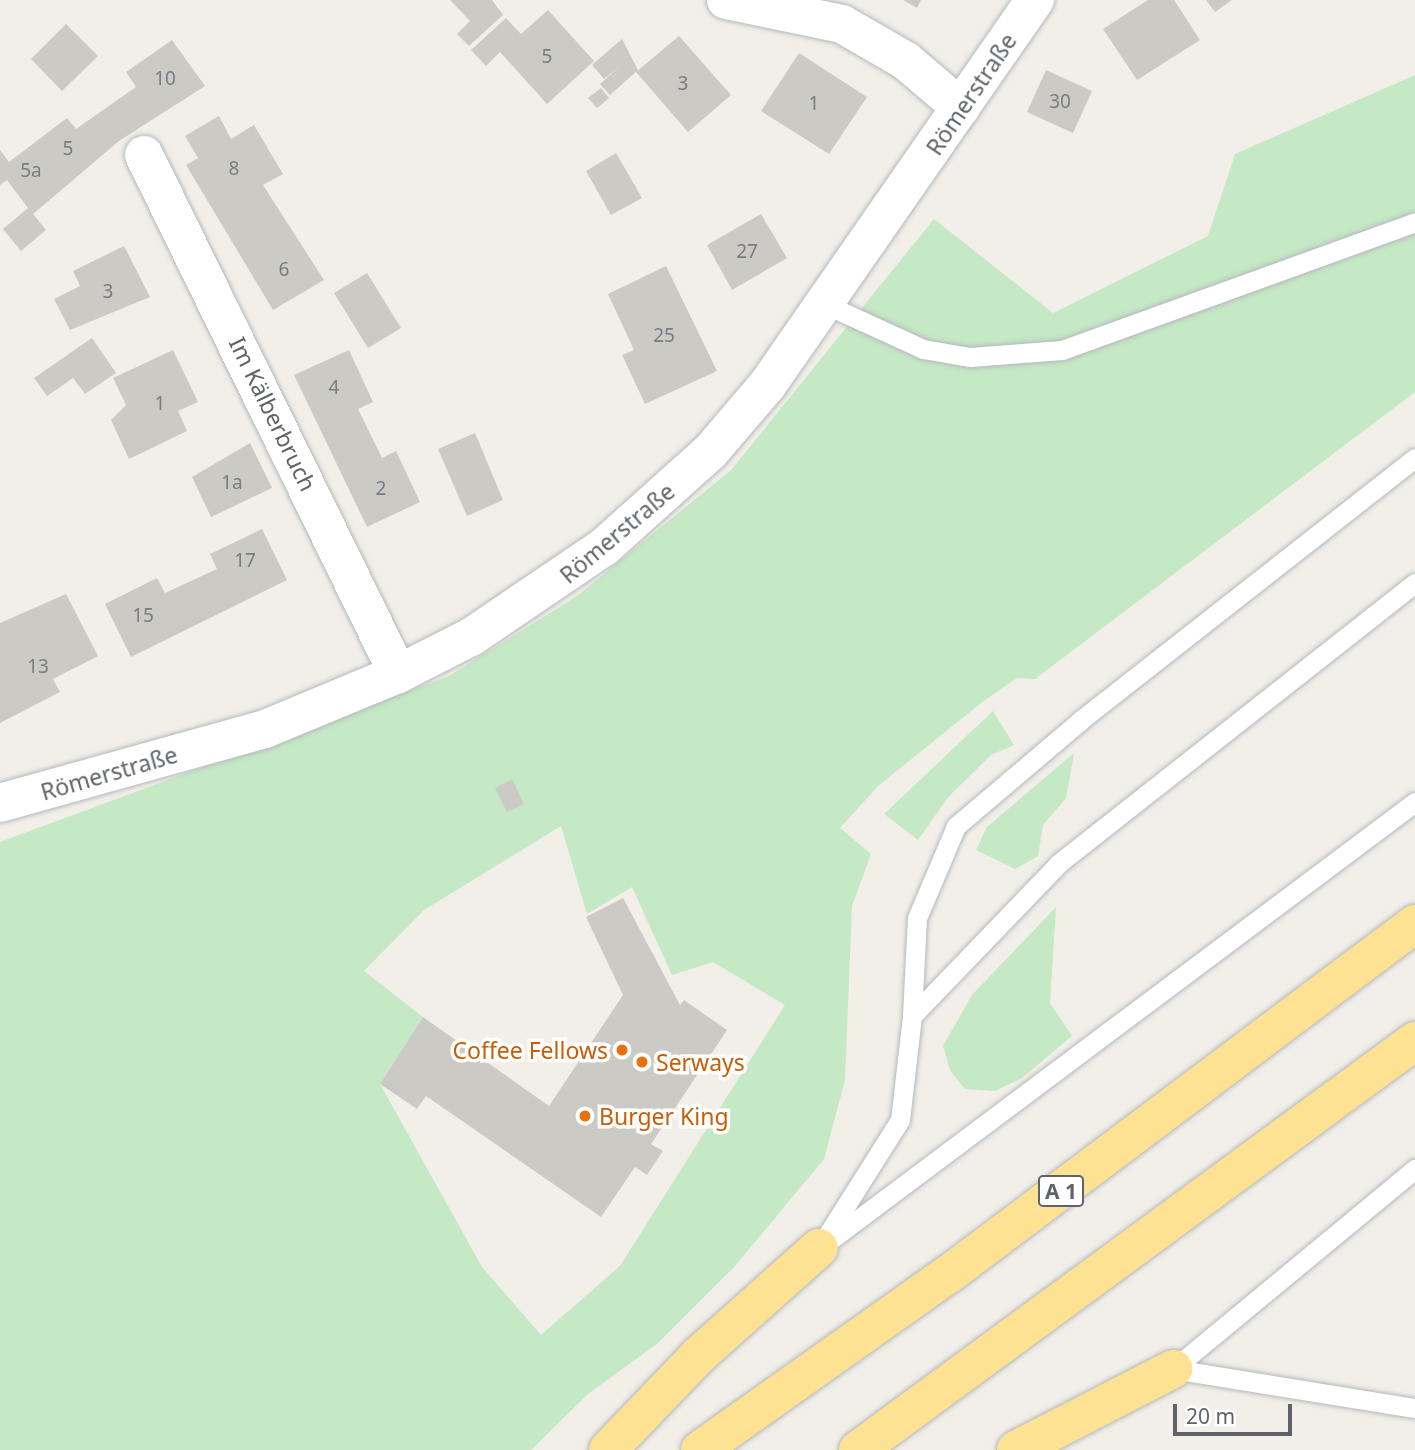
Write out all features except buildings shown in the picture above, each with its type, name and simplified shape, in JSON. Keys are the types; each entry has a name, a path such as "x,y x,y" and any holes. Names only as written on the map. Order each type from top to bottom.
{"highway":[{"name":"A 1","path":"700,1450 960,1266 1415,924"},
{"path":"858,1450 1415,1041"},
{"path":"608,1450 698,1356 819,1248"},
{"path":"1016,1450 1173,1369"}],"street":[{"path":"726,0 842,24 906,61 961,108"},
{"name":"Römerstraße","path":"0,803 265,729 398,674 559,582 640,516 710,452 827,305 1035,0"},
{"name":"Im Kälberbruch","path":"144,155 398,674"}],"lane":[{"path":"827,305 935,351 970,357 1062,350 1415,222"},
{"path":"819,1248 900,1121 912,1016 918,918 956,826 1082,719 1415,458"},
{"path":"912,1016 1059,863 1415,583"},
{"path":"819,1248 1415,803"},
{"path":"1173,1369 1415,1169"},
{"path":"1173,1369 1415,1408"}],"green space":[{"path":"1415,75 1415,392 1035,679 1017,678 981,703 878,786 840,828 871,854 852,906 845,1080 824,1159 735,1266 658,1343 588,1394 531,1450 0,1450 0,842 449,676 577,596 731,470 934,219 1053,313 1208,236 1235,154","holes":["561,826 587,914 632,887 672,975 713,962 785,1005 620,1266 541,1335 482,1267 380,1084 423,1017 364,971 424,910"]},
{"path":"993,711 1014,745 991,755 949,796 918,840 884,814"},
{"path":"1074,753 1066,798 1043,825 1038,856 1015,869 976,850 987,827"},
{"path":"1056,907 1050,1003 1072,1036 1022,1078 995,1091 965,1089 950,1070 943,1046 972,995"}],"place":[{"name":"Coffee Fellows","path":"622,1050"},
{"name":"Serways","path":"642,1062"},
{"name":"Burger King","path":"585,1116"}]}
